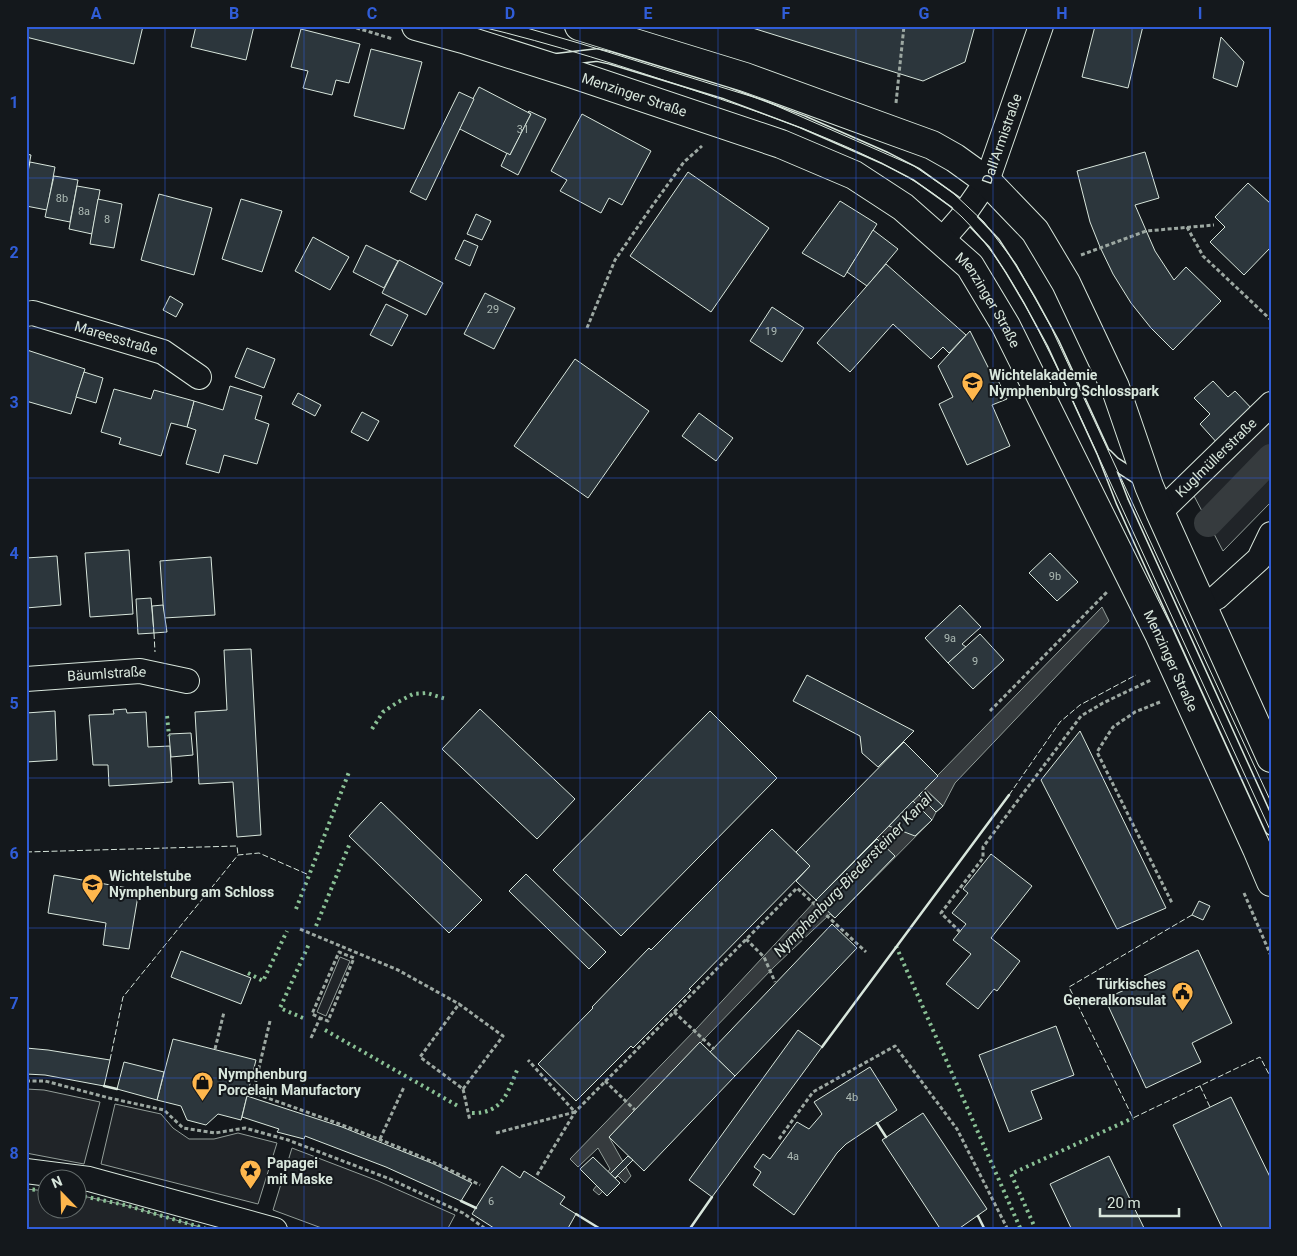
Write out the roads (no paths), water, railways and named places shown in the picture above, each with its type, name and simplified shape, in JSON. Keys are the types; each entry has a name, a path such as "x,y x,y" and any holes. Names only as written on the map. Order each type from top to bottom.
{"main road":[{"path":"579,26 724,70 932,145 955,158 987,181 1035,231 1066,283 1115,387 1149,486 1271,758"},
{"name":"Menzinger Straße","path":"405,33 463,39 781,144 854,175 903,207 970,266 1006,326 1160,634 1271,882"}],"street":[{"name":"Dall'Armistraße","path":"942,240 987,181 1040,26"},
{"name":"Mareesstraße","path":"26,314 33,313 163,352 199,378"},
{"name":"Kuglmüllerstraße","path":"1160,512 1271,404"},
{"path":"1202,605 1217,597 1259,559 1271,534"},
{"name":"Bäumlstraße","path":"26,679 140,672 186,681"},
{"path":"26,1171 89,1179 275,1230"}],"lane":[{"path":"533,61 597,55 748,101 850,142 916,174 936,187 965,212 994,243 1021,285 1053,343 1103,452 1122,501 1271,829"},
{"path":"724,70 733,85 748,101"},
{"path":"1103,452 1114,463 1149,486"}],"water":[{"path":"1102,607 1109,621 955,783 943,806 936,812 932,820 835,918 830,914 774,967 609,1137 631,1176 625,1183 618,1176 599,1195 593,1190 610,1169 598,1148 578,1167 570,1159 697,1028 816,900"}],"waterway":[{"name":"Nymphenburg-Biedersteiner Kanal","path":"1208,523 1271,458"}],"tram line":[{"path":"478,26 619,66 739,105 811,132 863,154 908,177 936,195 962,217 978,234 1005,271 1060,373 1271,832"},
{"path":"520,26 763,100 914,166 952,192 984,222 1016,264 1051,327 1271,802"}],"place":[{"name":"Wichtelakademie Nymphenburg Schlosspark","path":"973,402"},
{"name":"Wichtelstube Nymphenburg am Schloss","path":"93,903"},
{"name":"Türkisches Generalkonsulat","path":"1182,1011"},
{"name":"Nymphenburg Porcelain Manufactory","path":"202,1101"},
{"name":"Papagei mit Maske","path":"251,1190"}]}
